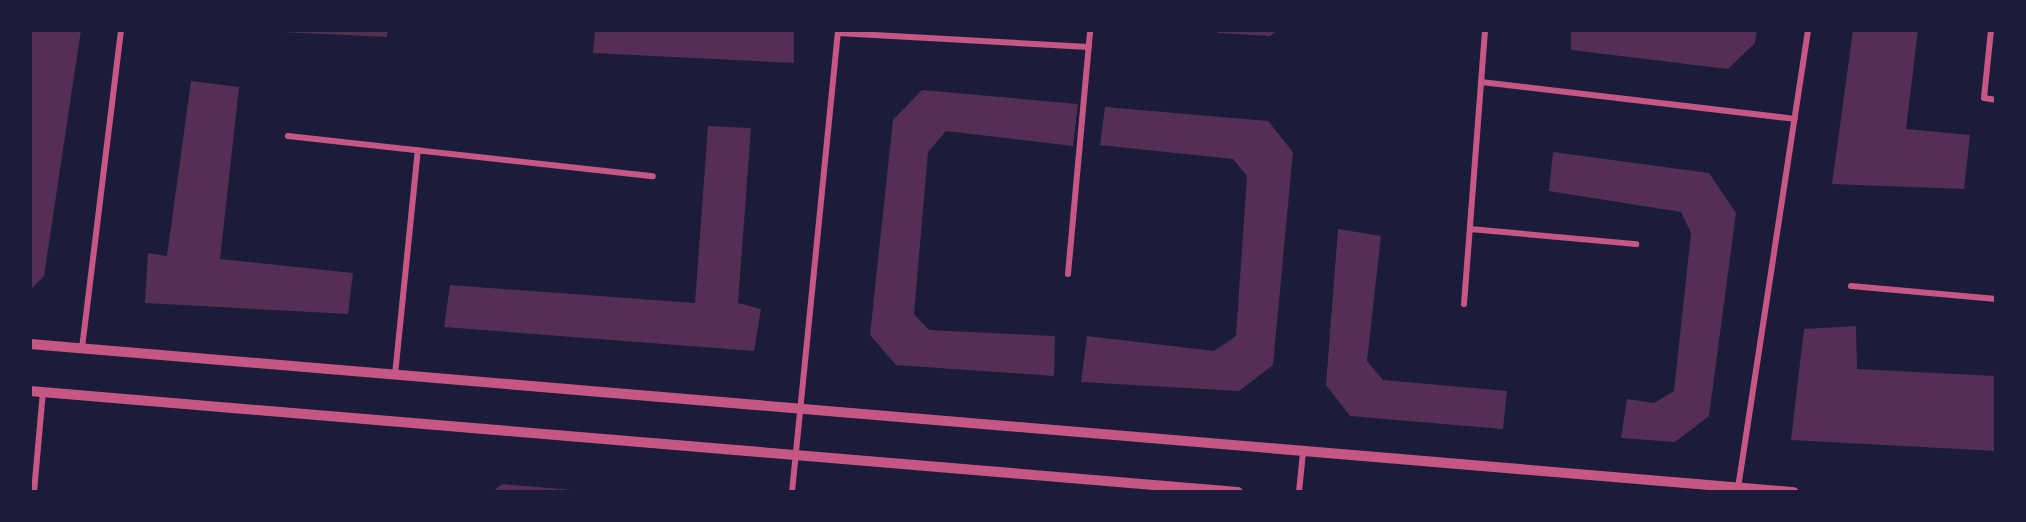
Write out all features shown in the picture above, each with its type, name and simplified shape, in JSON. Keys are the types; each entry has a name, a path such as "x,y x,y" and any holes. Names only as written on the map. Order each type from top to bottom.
{"street":[{"path":"81,348 121,30"},
{"path":"1068,274 1090,30"},
{"path":"1464,304 1485,30"},
{"path":"1738,490 1808,30"},
{"path":"1991,30 1984,98 1996,100"},
{"path":"792,492 803,410 838,31 1089,47"},
{"path":"1481,82 1795,119"},
{"path":"288,136 653,176"},
{"path":"395,375 418,150"},
{"path":"1470,229 1636,244"},
{"path":"1851,286 1996,299"},
{"path":"30,344 1738,490 1794,492"},
{"path":"30,391 1238,492"},
{"path":"34,492 43,392"},
{"path":"1299,492 1303,452"}],"building":[{"path":"30,30 81,30 44,276 30,290"},
{"path":"239,30 388,30 387,37"},
{"path":"595,30 794,30 794,63 593,53"},
{"path":"1218,30 1278,30 1270,36 1218,33"},
{"path":"1571,30 1757,30 1755,43 1728,69 1571,50"},
{"path":"1853,30 1918,30 1906,129 1970,135 1964,189 1832,184"},
{"path":"191,81 239,87 220,259 353,273 348,314 145,303 148,253 167,256"},
{"path":"922,90 1078,104 1073,146 946,131 928,152 914,314 929,330 1055,336 1054,376 896,365 870,335 893,120"},
{"path":"1105,107 1268,121 1293,152 1273,365 1239,391 1081,382 1087,336 1214,351 1236,336 1247,176 1233,159 1100,145"},
{"path":"708,126 751,128 738,303 761,309 754,351 444,327 450,285 695,303"},
{"path":"1553,152 1709,173 1736,213 1709,416 1675,442 1621,438 1627,399 1654,403 1674,391 1691,233 1681,212 1549,191"},
{"path":"1338,229 1381,236 1367,361 1383,380 1507,391 1503,429 1350,416 1326,385"},
{"path":"1856,326 1857,369 1996,376 1996,451 1791,440 1804,329"},
{"path":"502,484 573,490 573,492 492,492"}]}
